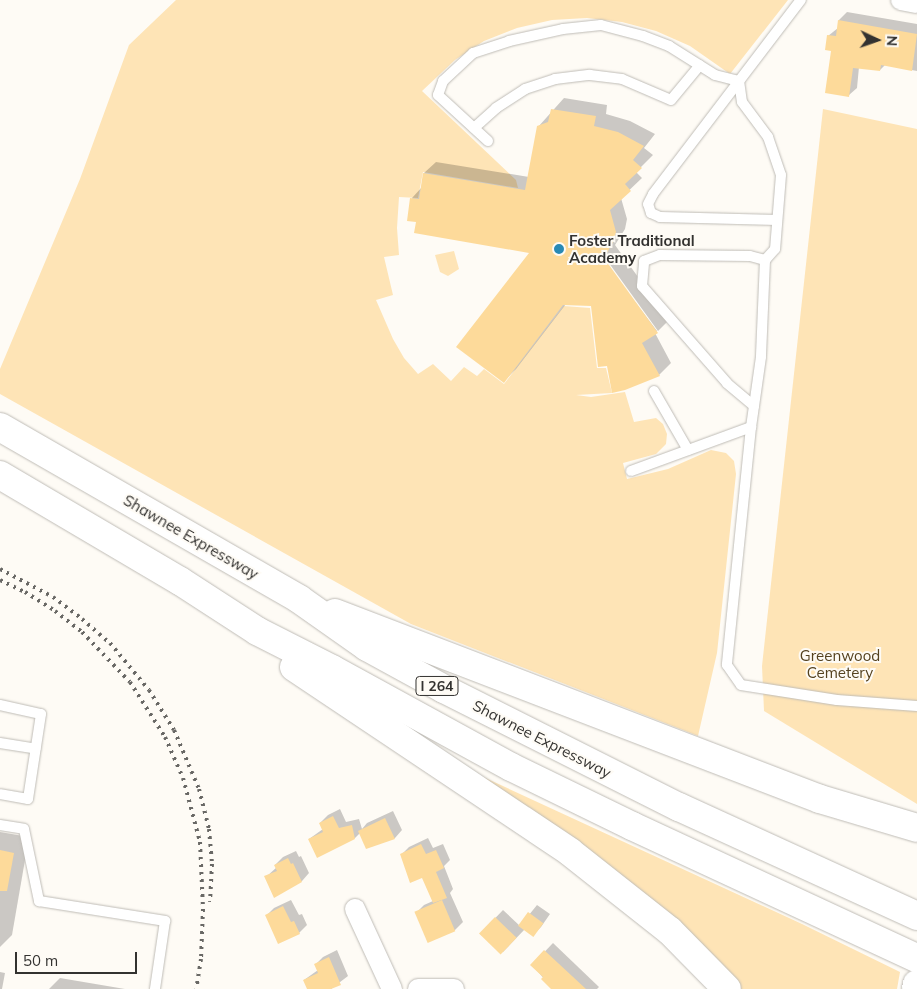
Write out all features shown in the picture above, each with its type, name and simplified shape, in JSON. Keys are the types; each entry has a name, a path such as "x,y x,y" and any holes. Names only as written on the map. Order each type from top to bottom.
{"main road":[{"name":"Shawnee Expressway","path":"0,427 299,599 367,647 444,689 670,802 906,911"},
{"name":"I 264","path":"0,474 164,572 257,631 332,669 537,780 917,958"},
{"path":"299,599 820,799 917,828"},
{"path":"257,631 292,666 570,852 620,890 670,931 727,989"},
{"path":"916,989 917,984"}],"street":[{"path":"901,0 917,3"},
{"path":"355,909 392,989"},
{"path":"418,989 454,989"}],"lane":[{"path":"777,220 660,217 651,213 648,204 653,194 801,0"},
{"path":"488,141 438,95 443,82 473,53 563,29 601,25 643,36 669,46 715,75 740,81"},
{"path":"474,128 496,108 525,89 555,79 590,75 622,79 671,100 700,65"},
{"path":"740,81 742,102 768,137 781,175 775,249 765,260 765,303 761,357 751,427 727,665 741,685 837,700 917,706"},
{"path":"754,406 727,383 642,286 644,261 660,255 750,256 765,260"},
{"path":"654,391 688,450"},
{"path":"632,471 751,427"},
{"path":"0,706 41,714 28,799 0,794"},
{"path":"0,743 36,749"},
{"path":"0,825 24,830 39,901 166,921 155,989"}],"green space":[{"path":"176,0 788,0 730,74 690,46 656,31 622,22 587,18 552,20 517,28 484,41 455,60 422,91 516,180 518,188 423,172 418,198 399,197 397,228 399,255 384,257 393,295 376,300 393,339 404,358 418,374 433,364 451,381 464,367 477,376 484,369 504,384 564,306 590,308 597,368 606,368 612,393 576,395 591,397 625,392 634,422 656,418 663,424 667,434 666,444 656,454 623,463 627,479 668,469 711,450 726,453 734,461 736,474 717,653 698,736 411,624 0,394 0,369 80,179 129,45"},
{"name":"Greenwood Cemetery","path":"823,109 917,129 917,804 764,711 762,666"},
{"path":"454,251 459,269 448,276 440,272 435,255"},
{"path":"479,775 802,924 900,972 897,989 741,989 692,939"}],"building":[{"path":"838,20 917,34 912,71 881,65 880,71 853,68 849,97 825,93 831,51 825,50 827,35 836,36"},
{"name":"Foster Traditional Academy","path":"551,109 596,116 594,126 618,132 644,146 633,160 642,168 625,184 631,191 610,210 616,232 604,258 658,333 642,343 660,376 625,390 612,393 607,366 598,367 591,306 563,305 504,383 456,347 529,253 414,233 416,222 407,221 410,198 419,199 423,173 525,190 537,126 548,122"},
{"path":"333,816 339,828 352,825 355,839 317,858 308,839 323,832 319,823"},
{"path":"385,818 395,839 366,849 358,831"},
{"path":"421,844 426,854 436,850 444,868 436,872 447,898 433,903 422,878 410,883 400,854"},
{"path":"0,850 14,853 7,891 0,891"},
{"path":"288,858 291,864 293,863 302,882 274,898 264,876 277,871 274,865"},
{"path":"442,900 455,931 428,943 414,912"},
{"path":"283,906 291,922 294,921 300,934 278,944 265,915"},
{"path":"528,912 543,923 533,937 518,926"},
{"path":"495,917 517,938 501,954 479,934"},
{"path":"544,950 586,989 551,989 541,979 543,977 530,965"},
{"path":"329,957 341,985 331,989 307,989 303,980 318,973 314,964"}],"railway":[{"path":"0,569 53,597 82,619 110,643 149,690 174,730 199,789 209,829 212,864 210,902"},
{"path":"0,580 25,592 55,611 82,632 130,682 165,737 183,778 200,842 203,909 201,959 196,989"}],"place":[{"name":"Foster Traditional Academy","path":"559,249"}]}
